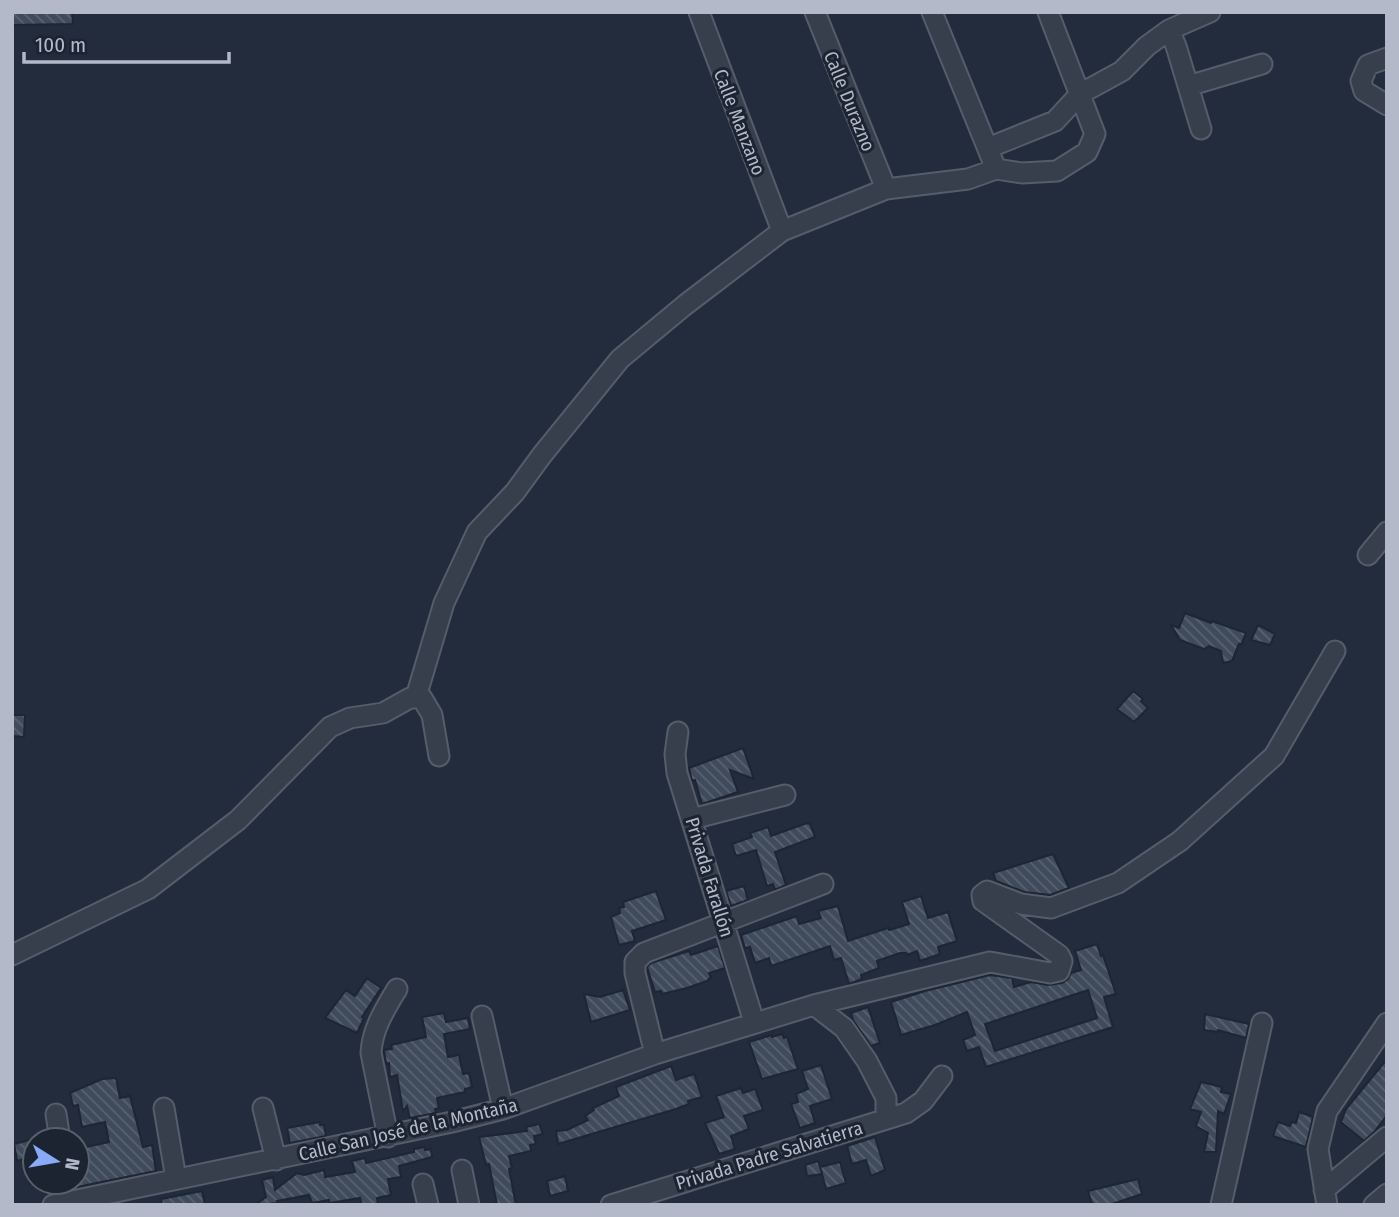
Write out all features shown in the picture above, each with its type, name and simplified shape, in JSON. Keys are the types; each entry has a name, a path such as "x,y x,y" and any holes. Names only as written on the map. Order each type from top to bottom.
{"street":[{"name":"Calle Manzano","path":"699,12 782,231"},
{"name":"Calle Durazno","path":"816,12 886,189"},
{"path":"932,12 996,169"},
{"path":"416,697 444,603 477,533 515,492 620,359 685,305 782,231 886,189 968,179 996,169 1022,173 1057,171 1087,152 1095,134 1048,12"},
{"path":"988,148 1055,121 1080,94 1122,71 1134,57 1169,30 1210,12"},
{"path":"1169,30 1201,128"},
{"path":"1387,58 1368,65 1361,81 1364,91 1387,105"},
{"path":"1188,86 1262,64"},
{"path":"1368,555 1387,532"},
{"name":"Calle San José de la Montaña","path":"61,1203 276,1160 503,1109 754,1022 814,1004 990,962 1050,973 1059,971 1062,961 1059,955 983,901 982,895 987,891 1021,904 1051,908 1118,883 1180,841 1274,756 1335,651"},
{"path":"12,954 148,890 238,820 330,727 350,718 383,713 410,698 422,698 432,715 439,756"},
{"name":"Privada Farallón","path":"678,732 675,754 677,773 754,1022"},
{"path":"692,818 785,795"},
{"path":"656,1054 635,973 635,962 644,953 823,884"},
{"path":"388,1136 371,1053 371,1041 397,989"},
{"path":"814,1004 844,1028 867,1060 886,1098 886,1119"},
{"path":"482,1016 503,1109"},
{"path":"1221,1205 1262,1023"},
{"path":"1325,1197 1318,1149 1327,1111 1387,1023"},
{"name":"Privada Padre Salvatierra","path":"611,1205 906,1114 923,1101 942,1076"},
{"path":"164,1108 176,1179"},
{"path":"263,1108 276,1160"},
{"path":"56,1114 58,1126"},
{"path":"1325,1197 1387,1137"},
{"path":"462,1170 469,1205"},
{"path":"423,1184 428,1205"},
{"path":"1374,1205 1387,1194"}],"building":[{"path":"12,12 72,12 73,24 12,25"},
{"path":"1185,613 1246,633 1232,661 1223,663 1221,651 1209,646 1204,649 1180,640 1171,625 1179,628"},
{"path":"1258,625 1275,634 1270,645 1251,640"},
{"path":"1133,691 1143,699 1141,701 1148,708 1134,722 1117,709"},
{"path":"12,715 25,715 24,737 12,736"},
{"path":"743,748 754,779 730,770 738,792 702,804 689,768"},
{"path":"810,824 815,837 775,852 786,885 775,890 773,884 767,886 756,850 736,856 732,844 752,837 750,833 768,827 771,836"},
{"path":"1053,854 1069,888 1050,895 1024,892 996,881 993,873"},
{"path":"744,886 748,900 731,906 726,891"},
{"path":"656,891 666,920 632,931 635,941 619,945 611,917 620,913 619,908 624,907 623,902"},
{"path":"921,896 928,918 948,912 957,941 938,947 940,954 920,961 917,951 907,955 900,953 877,961 879,968 861,975 862,979 849,984 841,958 834,960 830,946 771,966 769,958 755,963 750,947 745,948 741,935 797,916 799,924 821,918 818,911 838,906 848,941 909,924 902,902"},
{"path":"1097,944 1101,956 1103,955 1116,994 1104,997 1113,1027 986,1067 979,1047 967,1051 963,1040 975,1035 967,1012 901,1035 891,1002 990,975 1012,978 1014,987 1031,982 1048,985 1062,983 1071,973 1081,970 1075,951","holes":["1088,990 1097,1018 995,1051 985,1024"]},
{"path":"718,946 725,968 709,973 711,977 707,981 687,988 662,994 661,991 655,992 647,967 651,963 689,951 691,955"},
{"path":"367,978 381,988 362,1017 364,1018 357,1033 325,1018 346,990 355,996"},
{"path":"623,990 630,1010 591,1022 584,994 600,997"},
{"path":"868,1007 880,1043 871,1046 851,1013"},
{"path":"444,1013 446,1022 468,1018 470,1029 444,1034 448,1057 459,1055 463,1074 469,1073 472,1087 465,1089 465,1092 437,1098 439,1108 435,1109 436,1113 410,1118 407,1106 403,1111 397,1075 390,1077 384,1050 392,1049 391,1045 426,1037 422,1017"},
{"path":"1205,1014 1249,1024 1246,1038 1218,1030 1204,1030"},
{"path":"782,1034 784,1038 787,1037 798,1069 762,1079 749,1042"},
{"path":"1387,1059 1387,1115 1364,1141 1341,1122 1346,1109"},
{"path":"821,1065 832,1099 810,1106 815,1123 800,1128 791,1104 798,1102 796,1094 808,1089 802,1071"},
{"path":"671,1066 676,1080 694,1074 702,1097 688,1101 689,1104 676,1109 558,1144 556,1131 567,1130 588,1120 585,1116 594,1110 593,1108 619,1096 616,1087"},
{"path":"116,1078 120,1098 130,1096 143,1147 152,1145 156,1171 91,1184 91,1146 109,1142 105,1122 82,1126 78,1105 73,1106 70,1093 102,1079"},
{"path":"1201,1082 1222,1087 1221,1092 1231,1094 1224,1114 1218,1111 1216,1152 1204,1152 1208,1133 1196,1126 1201,1112 1190,1109"},
{"path":"741,1088 743,1093 755,1089 763,1110 744,1116 749,1129 731,1136 735,1149 719,1154 705,1123 724,1117 716,1096"},
{"path":"1299,1112 1313,1117 1306,1147 1273,1136 1278,1122 1290,1126 1292,1122 1296,1123"},
{"path":"320,1122 320,1125 324,1125 326,1136 290,1143 287,1128"},
{"path":"539,1124 543,1134 534,1136 536,1144 530,1145 531,1151 509,1156 516,1205 497,1205 489,1164 486,1165 479,1137 527,1131 526,1127"},
{"path":"875,1137 885,1170 871,1176 866,1160 852,1164 847,1146"},
{"path":"21,1142 21,1160 17,1161 14,1144"},
{"path":"424,1147 425,1150 431,1149 432,1157 399,1166 401,1177 388,1179 391,1195 377,1198 378,1205 362,1205 360,1198 312,1203 309,1195 277,1201 278,1203 255,1205 266,1197 262,1180 273,1177 275,1190 297,1173 304,1175 324,1170 325,1177 355,1172 352,1161 365,1158 366,1163 414,1152 414,1149"},
{"path":"818,1161 820,1167 840,1162 846,1183 826,1189 822,1174 807,1176 805,1165"},
{"path":"565,1176 568,1191 550,1196 547,1181"},
{"path":"1138,1179 1142,1194 1109,1205 1094,1205 1091,1201 1088,1191"},
{"path":"202,1191 205,1205 162,1205 161,1199"}]}
